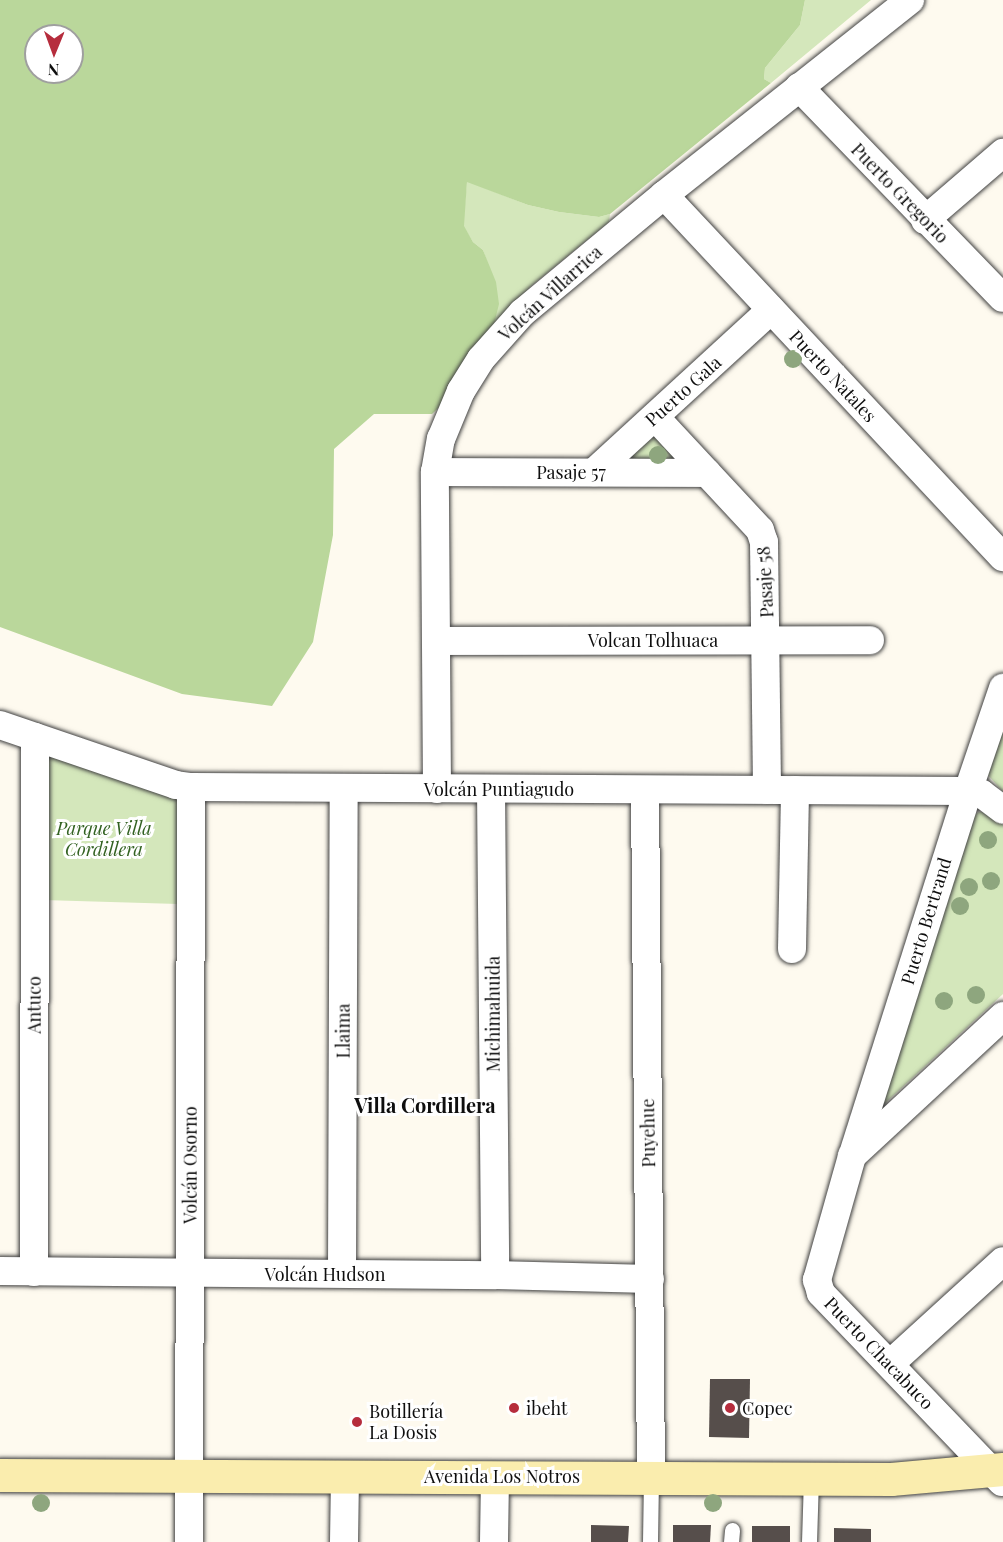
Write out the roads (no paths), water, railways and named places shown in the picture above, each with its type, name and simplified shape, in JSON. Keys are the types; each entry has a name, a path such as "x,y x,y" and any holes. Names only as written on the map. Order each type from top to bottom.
{"main road":[{"name":"Avenida Los Notros","path":"0,1475 651,1476 891,1479 999,1474"}],"street":[{"name":"Volcán Villarrica","path":"436,789 435,472 441,439 453,407 494,343 522,313 664,195 910,0"},
{"name":"Puerto Gregorio","path":"799,87 925,220 1003,298"},
{"path":"925,220 1003,153"},
{"name":"Puerto Natales","path":"664,195 1003,557"},
{"name":"Puerto Gala","path":"594,472 771,310"},
{"name":"Pasaje 58","path":"655,417 760,530 764,542 767,640 781,790 792,949"},
{"name":"Pasaje 57","path":"435,472 707,473"},
{"name":"Volcan Tolhuaca","path":"436,641 870,640"},
{"name":"Puerto Bertrand","path":"852,1156 1003,688"},
{"name":"Volcán Puntiagudo","path":"0,725 176,785 191,788 968,791 982,794 1003,810"},
{"name":"Antuco","path":"34,1272 35,737"},
{"name":"Volcán Osorno","path":"189,1542 191,788"},
{"name":"Llaima","path":"342,1273 344,788"},
{"name":"Michimahuida","path":"491,789 495,1275"},
{"name":"Puyehue","path":"645,790 651,1476"},
{"path":"852,1156 1003,1016"},
{"name":"Puerto Chacabuco","path":"852,1156 817,1284 821,1293 999,1474"},
{"path":"891,1363 1003,1261"},
{"name":"Volcán Hudson","path":"0,1271 190,1274 342,1273 650,1279"},
{"path":"344,1542 345,1476"},
{"path":"494,1542 495,1476"}],"lane":[{"path":"650,1542 651,1476"},
{"path":"809,1542 810,1479"}],"place":[{"name":"ibeht","path":"514,1408"},
{"name":"Copec","path":"730,1408"},
{"name":"Botillería La Dosis","path":"357,1422"}],"district":[{"name":"Villa Cordillera","path":"425,1104"}],"park label":[{"name":"Parque Villa Cordillera","path":"104,839"}]}
